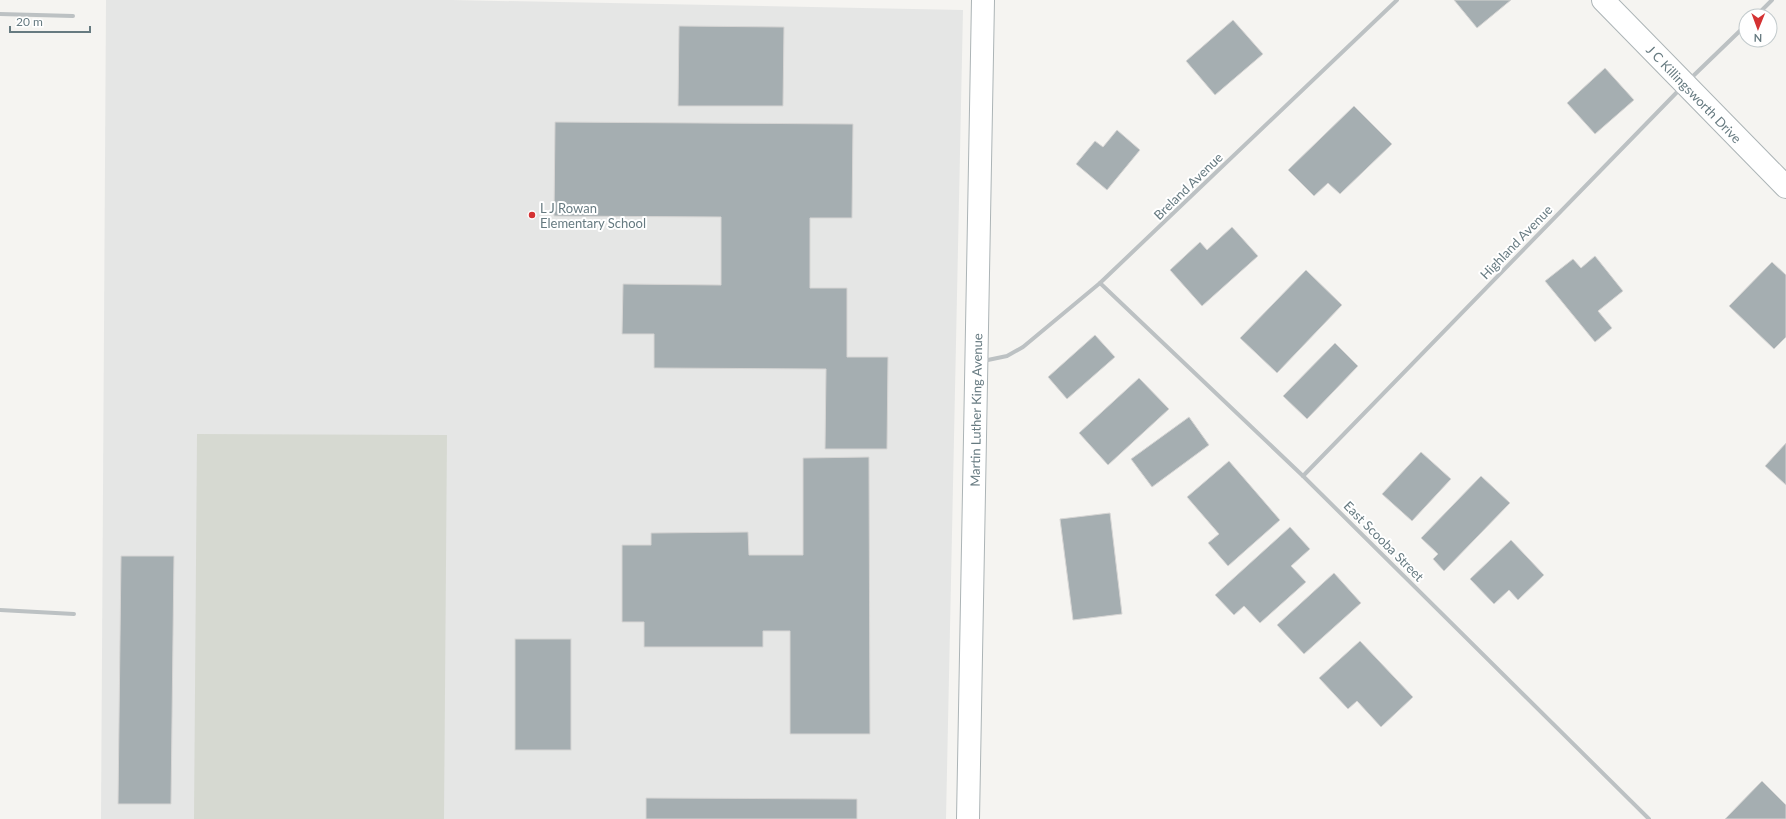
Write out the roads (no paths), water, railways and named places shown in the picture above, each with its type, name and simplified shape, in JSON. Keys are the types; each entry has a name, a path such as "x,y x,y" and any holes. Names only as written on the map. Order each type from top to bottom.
{"street":[{"name":"Martin Luther King Avenue","path":"968,819 984,0"},
{"name":"Breland Avenue","path":"977,361 991,360 1006,356 1023,347 1100,283 1397,0"},
{"name":"J C Killingsworth Drive","path":"1603,0 1786,187"},
{"path":"1764,8 1772,0"},
{"path":"0,14 73,16"},
{"name":"Highland Avenue","path":"1303,476 1684,84 1738,33"},
{"name":"East Scooba Street","path":"1100,283 1303,476 1649,819"},
{"path":"0,610 74,614"}],"place":[{"name":"L J Rowan Elementary School","path":"532,215"}]}
